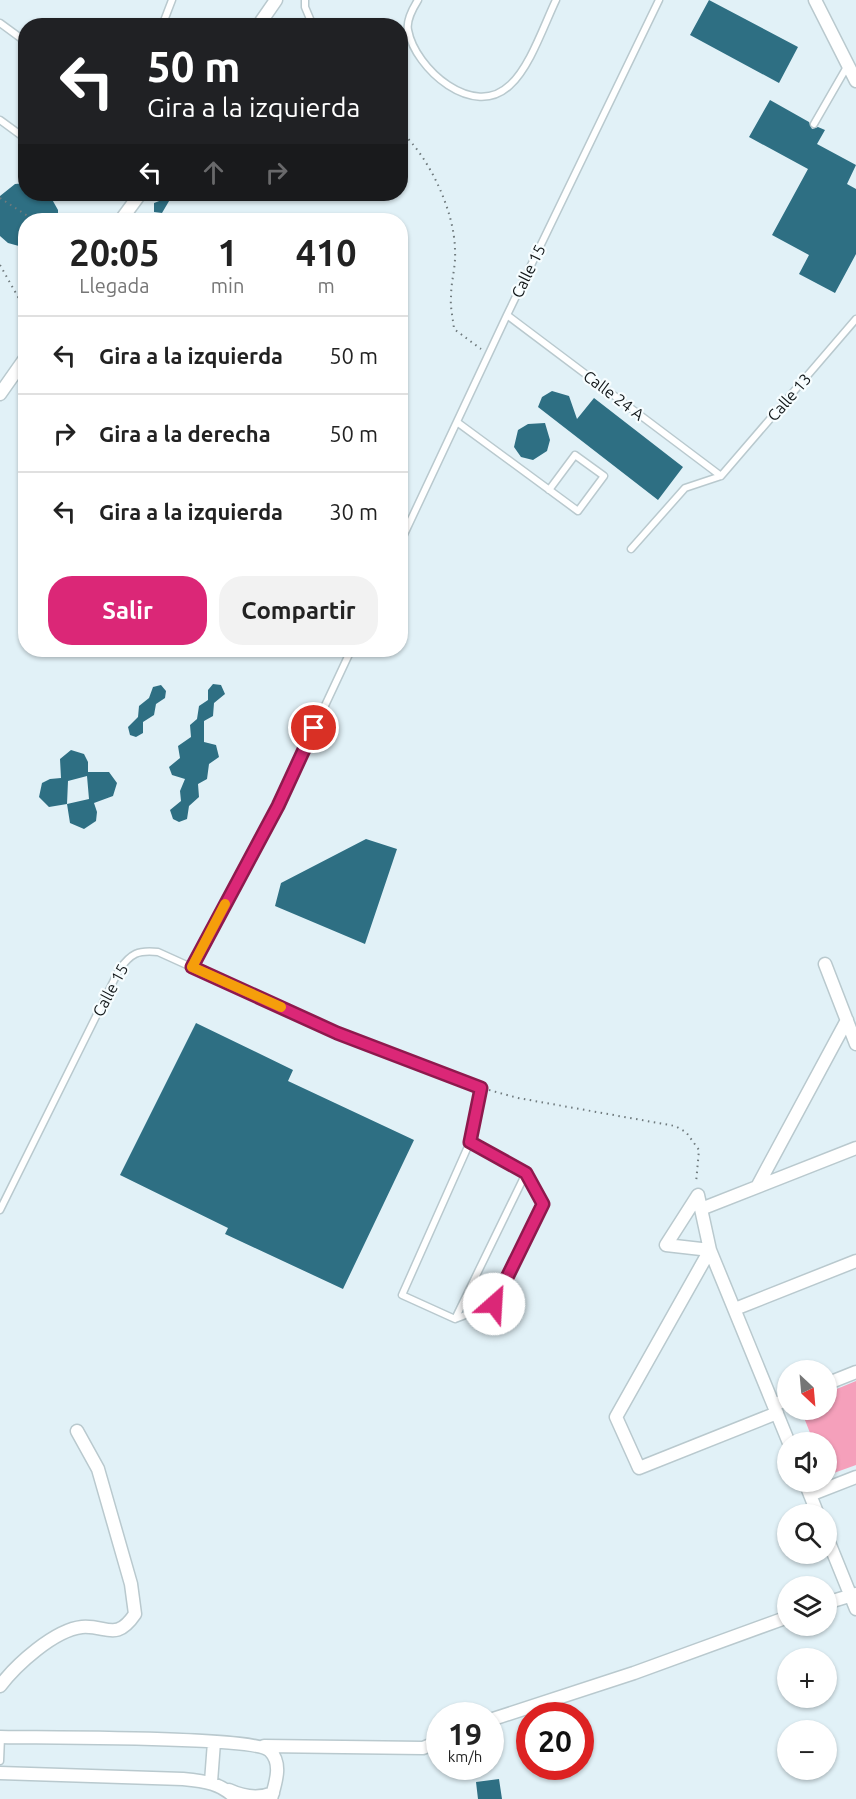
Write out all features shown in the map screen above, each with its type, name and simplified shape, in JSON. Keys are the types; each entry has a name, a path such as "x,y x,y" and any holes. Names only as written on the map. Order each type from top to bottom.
{"street":[{"path":"264,18 276,0"},
{"path":"815,0 856,81"},
{"path":"0,394 18,368"},
{"path":"825,964 856,1044"},
{"path":"757,1187 847,1020"},
{"path":"701,1209 856,1148"},
{"path":"698,1195 710,1250 784,1432"},
{"path":"698,1195 666,1245 710,1250"},
{"path":"710,1250 616,1417 639,1468 775,1409"},
{"path":"735,1309 856,1261"},
{"path":"837,1380 856,1372"},
{"path":"0,1686 25,1659 68,1632 81,1627 108,1631 120,1630 135,1614 131,1584 98,1470 77,1431"},
{"path":"810,1495 856,1477"},
{"path":"809,1492 814,1504"},
{"path":"837,1559 853,1595 856,1609"},
{"path":"837,1600 853,1595"},
{"path":"504,1715 634,1673 777,1621"},
{"path":"0,1737 214,1742 264,1746 426,1747"},
{"path":"211,1782 214,1742"},
{"path":"0,1773 183,1779 211,1782 232,1794 263,1798 272,1796 277,1777 276,1761 264,1746"}],"lane":[{"path":"165,18 172,0"},
{"path":"305,0 310,18"},
{"path":"408,19 418,0"},
{"path":"408,36 424,60 444,81 471,98 488,99 509,86 520,73 556,0"},
{"name":"Calle 15","path":"408,526 659,0"},
{"path":"0,24 18,36"},
{"path":"814,124 848,65"},
{"path":"0,120 18,133"},
{"name":"Calle 24 A","path":"507,315 721,476"},
{"name":"Calle 13","path":"721,476 856,319"},
{"path":"457,422 549,490 578,511 604,477 575,455 549,490"},
{"path":"631,549 685,488 721,476"},
{"path":"348,657 278,806 192,967 337,1033 481,1088 470,1142 402,1295 455,1319 494,1304 543,1204 526,1173 470,1142"},
{"name":"Calle 15","path":"0,1210 114,980 129,956 140,950 159,952 192,967"},
{"path":"455,1319 526,1173"},
{"path":"0,1737 0,1761"}],"path":[{"path":"408,138 431,170 449,215 455,250 450,297 454,329 489,354"},
{"path":"0,198 23,213"},
{"path":"0,264 18,297"},
{"path":"481,1088 518,1098 675,1126 686,1132 699,1150 696,1173 698,1195"}],"shaded area":[{"path":"856,1381 856,1465 837,1472 837,1432 810,1432 805,1420 837,1420 837,1389"}],"building":[{"path":"709,0 798,47 779,83 690,35"},
{"path":"770,100 809,122 812,129 818,127 825,130 817,144 856,165 847,184 856,189 856,254 835,293 799,274 809,255 772,235 808,169 749,137"},
{"path":"18,184 18,201 53,201 58,210 58,213 18,213 18,246 8,243 0,236 0,196"},
{"path":"169,201 162,213 154,212 154,203"},
{"path":"552,391 569,396 577,419 594,398 683,467 658,500 538,407 542,397"},
{"path":"545,423 550,440 547,451 533,460 521,457 514,447 518,430 528,424"},
{"path":"213,684 221,685 225,694 214,703 213,716 204,721 204,742 216,745 219,757 209,764 207,779 198,784 199,797 189,806 187,819 179,822 173,819 170,810 181,801 180,791 185,779 172,775 169,767 180,758 178,746 191,737 190,725 197,719 199,706 208,700 208,690"},
{"path":"161,685 166,691 165,698 156,704 154,715 143,722 143,733 136,737 130,735 128,727 138,717 139,706 149,698 153,687"},
{"path":"71,750 84,754 88,762 88,772 109,772 117,783 113,796 94,803 97,812 96,821 84,829 70,823 67,804 49,807 39,797 42,783 50,779 61,778 60,759","holes":["87,776 89,799 67,804 68,781"]},
{"path":"366,839 397,849 365,944 275,906 281,883"},
{"path":"196,1023 293,1070 288,1081 414,1140 343,1289 225,1234 228,1228 120,1175"},
{"path":"499,1780 502,1799 478,1799 476,1782"}],"slow traffic":[{"path":"225,904 192,967 281,1007"}],"route":[{"path":"314,728 278,806 192,967 337,1033 481,1088 470,1142 526,1173 543,1204 494,1304"}]}
